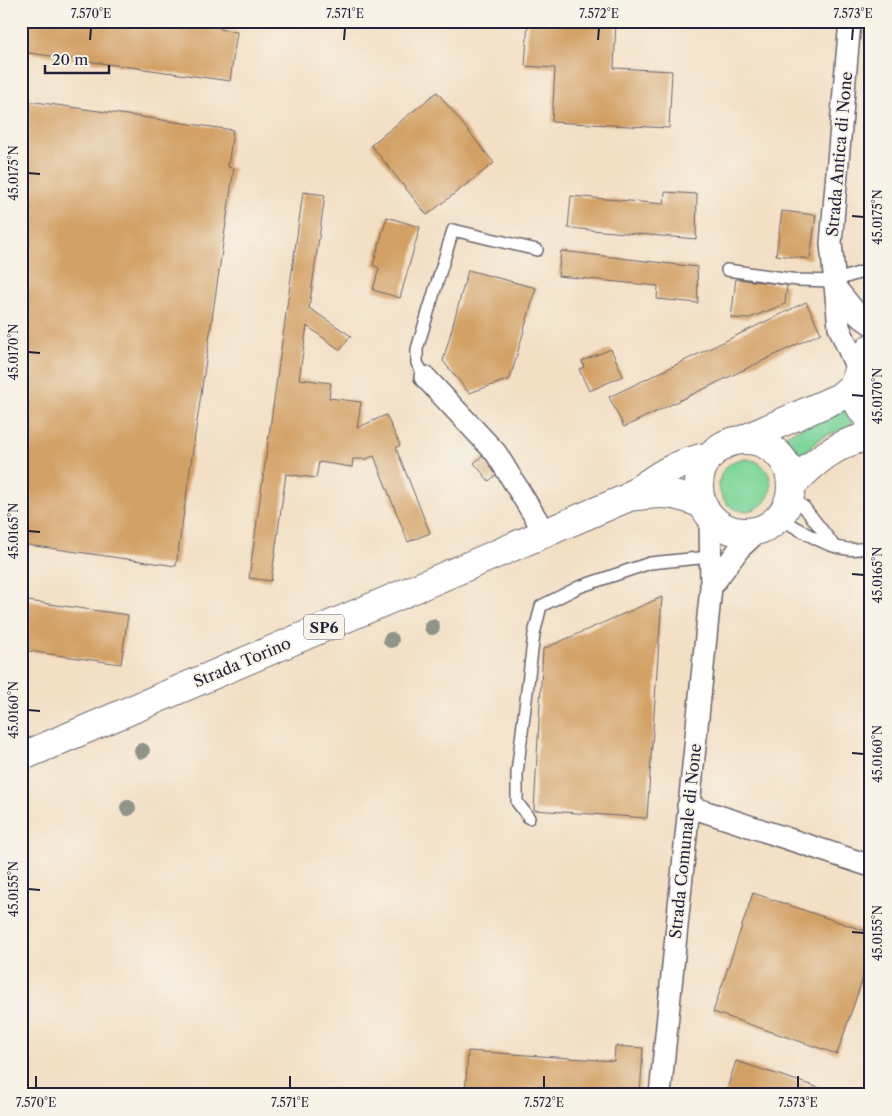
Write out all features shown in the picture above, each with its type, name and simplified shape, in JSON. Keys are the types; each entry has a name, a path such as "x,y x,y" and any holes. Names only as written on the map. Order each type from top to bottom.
{"main road":[{"path":"861,367 857,401 871,420"},
{"path":"861,367 840,397 742,440 719,448 710,456 699,479 706,511 720,526 732,531 780,508 810,466 835,448 871,436"},
{"path":"742,440 754,441 776,452 790,473 780,508"},
{"name":"Strada Torino","path":"21,757 627,498 661,473 687,460 710,456"},
{"name":"Strada Torino","path":"627,498 665,493 686,498 706,511"}],"street":[{"name":"Strada Antica di None","path":"850,21 831,243 839,327 861,367"},
{"path":"835,284 858,315 871,324"},
{"path":"425,377 496,453 545,533"},
{"path":"711,587 739,549 780,508"},
{"name":"Strada Comunale di None","path":"660,1095 711,587 706,511"},
{"path":"688,806 871,866"}],"lane":[{"path":"425,377 417,363 417,349 453,230 537,250"},
{"path":"727,270 835,284 871,269"},
{"path":"780,508 804,507 835,547"},
{"path":"780,508 835,547 851,550 871,546"},
{"path":"528,818 517,802 517,773 534,634 541,606 580,587 650,563 709,557"}],"green space":[{"path":"845,409 853,426 822,437 801,455 785,435"},
{"path":"745,459 759,463 767,471 771,485 767,499 759,507 745,511 731,507 723,499 719,485 723,471 731,463"}],"building":[{"path":"26,21 221,21 220,29 237,32 230,81 22,52"},
{"path":"528,21 616,21 614,68 672,71 669,128 552,122 555,68 525,66"},
{"path":"437,92 494,163 427,215 371,145"},
{"path":"21,100 233,130 228,167 234,168 176,566 21,544"},
{"path":"303,192 325,195 309,308 351,336 340,350 307,326 299,379 331,383 329,398 361,402 357,428 386,415 400,445 396,448 430,533 408,542 374,456 366,459 353,459 352,467 319,462 316,478 286,474 271,581 249,578"},
{"path":"665,192 697,194 696,239 568,228 571,196 664,204"},
{"path":"782,211 816,215 810,259 776,255"},
{"path":"387,217 420,227 400,298 373,290 379,268 373,265"},
{"path":"561,251 697,267 698,303 657,299 658,286 558,276"},
{"path":"468,270 536,288 510,379 469,393 443,361"},
{"path":"736,279 787,285 785,304 747,319 731,318"},
{"path":"806,302 821,333 624,427 609,397"},
{"path":"611,349 623,376 589,391 579,369 584,367 582,361"},
{"path":"483,455 498,473 489,481 474,463"},
{"path":"662,597 647,818 534,810 543,649"},
{"path":"21,600 128,615 121,664 21,650"},
{"path":"753,893 871,933 871,954 837,1054 713,1012"},
{"path":"615,1046 643,1048 640,1095 607,1095 608,1093 529,1088 528,1095 465,1095 468,1051 614,1061"},
{"path":"736,1061 838,1094 838,1095 725,1095"}]}
